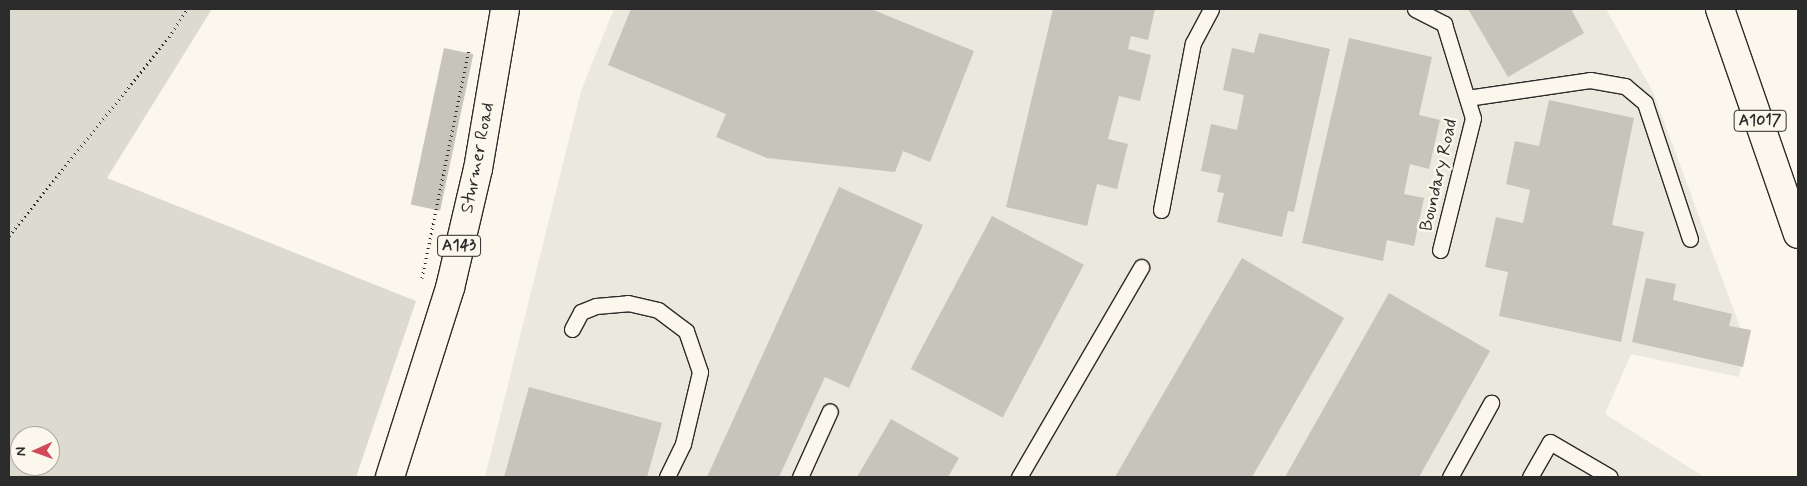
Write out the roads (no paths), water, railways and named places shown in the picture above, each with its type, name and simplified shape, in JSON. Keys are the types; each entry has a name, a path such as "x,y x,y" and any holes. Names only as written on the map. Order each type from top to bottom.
{"main road":[{"name":"Sturmer Road","path":"390,477 450,288 478,169 504,9"},
{"name":"A1017","path":"1720,9 1798,234"}],"lane":[{"path":"1161,210 1193,42 1211,9"},
{"name":"Boundary Road","path":"1415,9 1444,24 1473,118 1440,250"},
{"path":"1467,98 1590,80 1625,86 1645,104 1690,239"},
{"path":"1020,477 1141,267"},
{"path":"572,329 581,312 596,306 628,303 658,310 686,332 700,372 683,444 667,477"},
{"path":"1450,477 1491,403"},
{"path":"800,477 830,411"},
{"path":"1530,477 1550,442 1610,477"}]}
